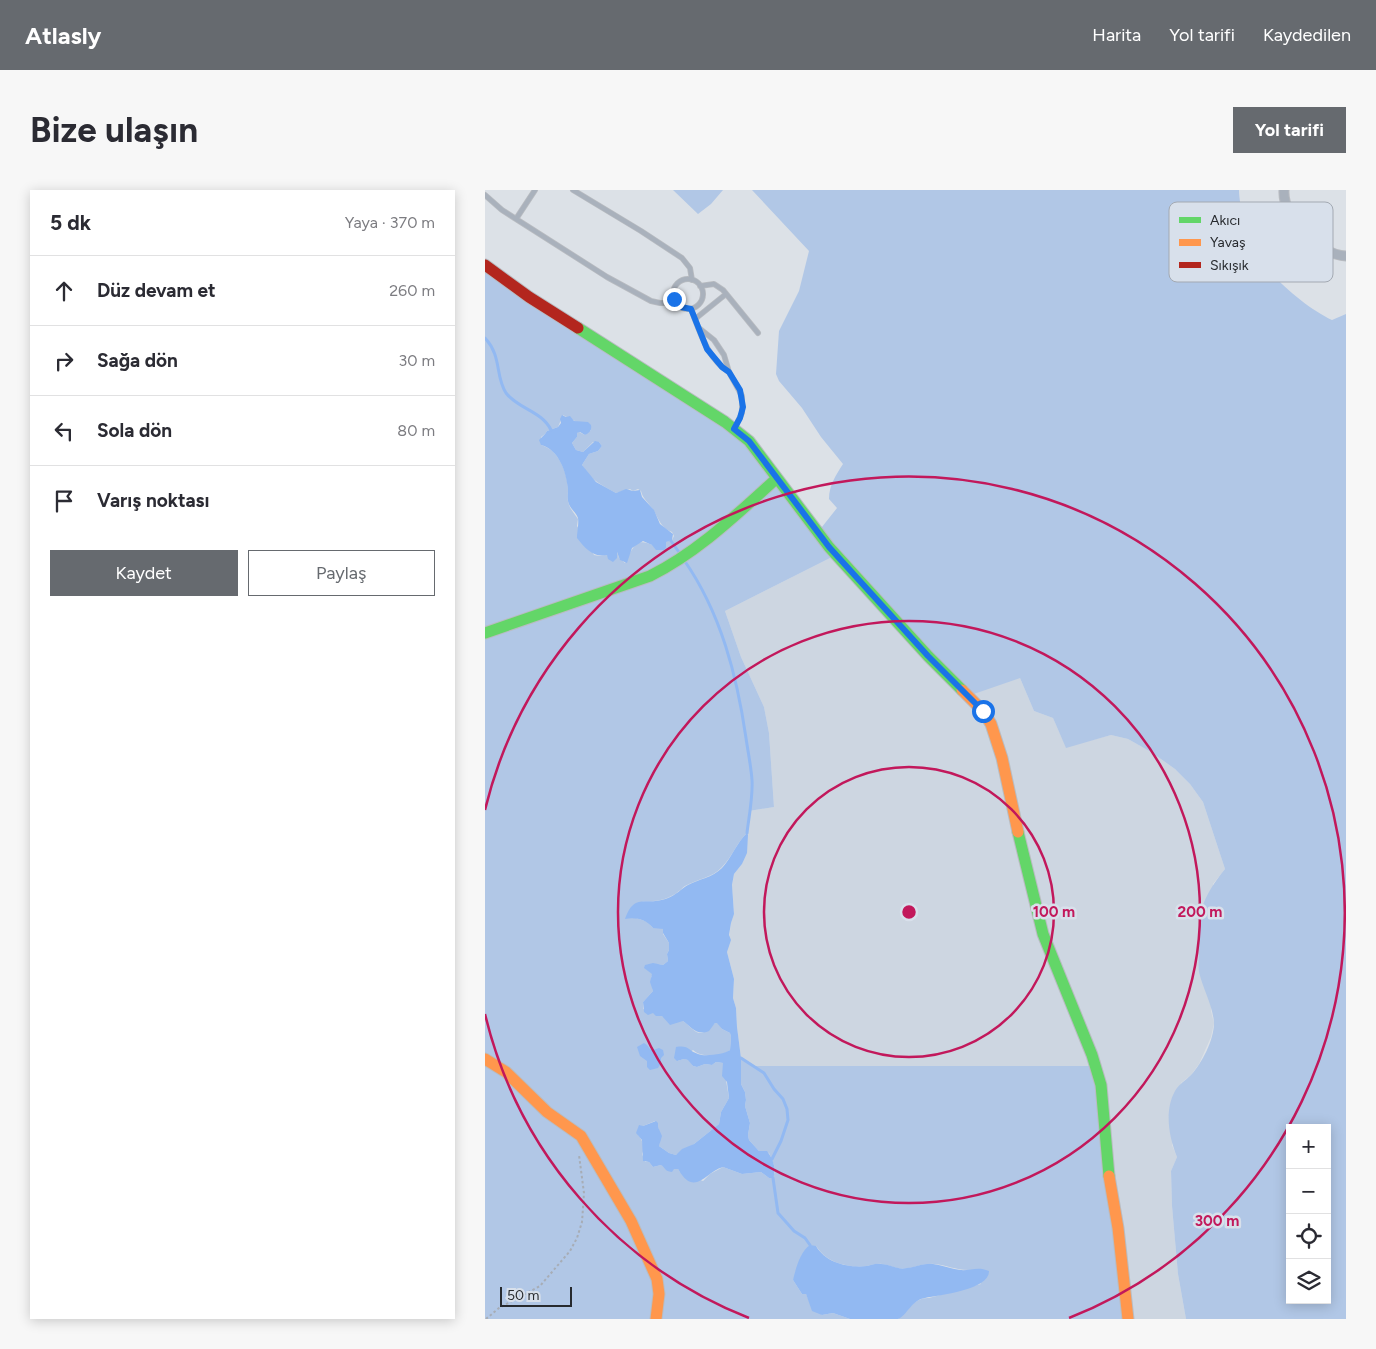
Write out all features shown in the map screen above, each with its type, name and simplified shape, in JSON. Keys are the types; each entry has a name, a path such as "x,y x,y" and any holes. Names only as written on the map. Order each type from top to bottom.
{"street":[{"path":"1333,253 1346,256"},
{"path":"485,265 529,297 678,391 749,441 829,547 928,656 983,711 991,724 1002,758 1021,848 1043,934 1092,1055 1101,1085 1111,1195 1118,1228 1128,1319"},
{"path":"485,633 650,576 670,567 695,550 776,479"},
{"path":"485,1059 506,1072 547,1112 581,1136 603,1170 631,1221 657,1279 659,1294 656,1319"}],"lane":[{"path":"517,219 535,190"},
{"path":"573,190 682,258 690,268 692,280"},
{"path":"485,195 497,206 607,277 651,301 659,303 675,302"},
{"path":"692,280 700,286 701,300 697,306 691,309 681,307 675,302 673,296 676,286 681,281 692,280"},
{"path":"700,286 714,284 720,287 758,333"},
{"path":"695,320 727,294"},
{"path":"691,309 707,349 722,367 729,372"},
{"path":"699,328 714,340 724,355 729,372 740,390 743,401 742,413 734,429"}],"path":[{"path":"485,1319 499,1308 540,1286 570,1251 582,1222 584,1193 581,1160 578,1152"}],"shaded area":[{"path":"673,190 723,190 711,204 698,214"},
{"path":"752,190 1239,190 1240,202 1169,202 1169,282 1281,282 1300,300 1332,320 1346,314 1346,1319 1186,1319 1178,1274 1172,1206 1171,1171 1177,1157 1170,1133 1169,1115 1175,1091 1199,1064 1207,1051 1212,1037 1213,1017 1199,972 1199,925 1206,898 1225,869 1203,802 1190,784 1175,769 1128,739 1111,735 1066,748 1053,718 1034,711 1020,678 968,696 836,555 725,611 741,657 764,707 769,733 774,807 749,811 747,833 726,863 718,871 685,886 666,898 657,901 643,901 630,918 633,917 648,922 653,928 660,927 663,929 663,934 669,943 668,961 663,965 656,964 645,968 653,974 651,977 653,991 643,1002 643,1009 660,1015 668,1022 683,1021 699,1033 718,1023 722,1029 730,1033 731,1037 730,1050 722,1054 706,1055 693,1050 677,1061 689,1060 693,1066 697,1067 705,1064 712,1065 716,1062 723,1063 729,1098 721,1112 719,1124 694,1144 676,1155 669,1153 659,1146 660,1133 655,1121 643,1126 638,1135 643,1144 642,1154 645,1162 649,1162 653,1167 661,1165 678,1169 680,1172 703,1181 710,1174 723,1167 742,1174 761,1172 769,1178 775,1173 769,1153 759,1151 749,1140 750,1123 745,1106 745,1092 741,1084 741,1058 754,1066 1095,1066 1128,1319 898,1319 912,1305 924,1298 981,1284 968,1270 938,1265 927,1264 911,1268 897,1268 880,1264 867,1266 845,1265 826,1257 816,1246 793,1280 802,1294 806,1294 810,1303 822,1315 833,1313 850,1319 485,1319 485,265 725,422 818,532 837,508 829,499 829,494 833,480 843,464 821,437 802,408 779,381 776,374 779,331 799,291 809,251","holes":["563,415 591,430 585,435 577,433 577,437 572,443 576,450 583,452 593,442 599,442 602,446 598,451 589,454 582,465 589,475 616,493 630,489 641,491 662,525 672,532 674,536 672,540 652,545 642,542 638,543 632,549 625,563 619,558 617,552 608,556 594,555 577,526 578,519 569,504 567,482 561,462 553,452 541,445 541,437 547,431 558,427"]},
{"path":"836,555 1020,678 1034,711 1053,718 1066,747 1111,735 1128,739 1175,769 1190,784 1203,802 1225,869 1213,884 1211,1011 1214,1023 1211,1037 1199,1064 1191,1075 1181,1083 1172,1145 1177,1157 1171,1171 1172,1206 1178,1274 1186,1319 1128,1319 1095,1067 754,1066 741,1058 736,1008 733,998 734,979 727,952 734,912 732,886 734,874 742,864 747,844 749,811 774,807 769,733 764,707 741,657 725,611"}],"water":[{"path":"562,415 570,416 574,421 588,422 591,425 589,432 585,435 580,432 577,433 577,437 572,443 576,450 583,452 595,441 599,442 602,446 598,451 589,454 582,465 596,482 616,493 626,489 640,490 642,497 654,510 660,524 673,534 672,540 666,542 664,550 656,550 652,545 643,541 632,548 627,563 620,560 617,552 617,558 613,562 608,559 607,555 593,554 577,538 578,518 569,503 567,482 561,462 553,451 541,445 539,440 547,431 558,427 561,423"},
{"path":"747,833 747,853 742,864 734,874 732,885 734,914 729,935 731,940 727,952 734,979 733,998 736,1008 741,1058 741,1084 745,1092 745,1106 750,1123 749,1140 759,1151 767,1151 774,1164 775,1171 773,1178 769,1178 761,1172 742,1174 723,1167 700,1181 690,1182 678,1169 669,1172 661,1165 653,1167 649,1162 643,1161 642,1140 636,1133 639,1125 643,1126 656,1121 662,1136 659,1146 669,1153 676,1155 682,1149 694,1144 719,1124 721,1112 729,1098 727,1082 722,1076 723,1063 716,1062 712,1065 705,1064 697,1067 693,1066 688,1060 677,1061 674,1058 676,1047 686,1048 701,1055 724,1053 730,1050 731,1037 730,1033 722,1029 717,1023 709,1031 701,1033 683,1021 670,1025 662,1016 656,1016 653,1013 648,1015 644,1012 643,1002 653,991 650,982 652,974 644,968 645,965 653,963 663,965 668,961 669,943 663,933 663,929 653,928 640,919 625,919 629,910 637,902 668,898 688,885 718,871 726,864"},
{"path":"644,1043 650,1049 659,1048 663,1050 664,1055 658,1068 650,1070 647,1067 647,1061 640,1056 637,1047"},
{"path":"810,1245 816,1246 826,1257 845,1265 867,1266 885,1264 897,1268 910,1268 930,1264 960,1270 977,1269 989,1271 987,1277 981,1283 973,1287 920,1299 898,1319 850,1319 833,1313 822,1315 812,1311 806,1294 802,1294 793,1280 801,1256"}],"waterway":[{"path":"485,338 494,352 500,380 506,393 517,403 542,418 551,430"},
{"path":"671,541 681,555"},
{"path":"684,560 697,580 718,623 738,691 752,780 747,833"},
{"path":"741,1058 764,1073 783,1099 787,1109 788,1120 772,1159"},
{"path":"773,1178 778,1213 810,1245"}],"traffic: fast":[{"path":"578,328 725,422 749,441 829,547 928,656 962,690"},
{"path":"485,633 650,576 700,544 776,479"},
{"path":"1018,832 1043,934 1092,1055 1101,1085 1109,1176"}],"traffic: slow":[{"path":"962,690 983,711 991,724 1002,758 1018,832"},
{"path":"485,1059 506,1072 547,1112 581,1136 631,1221 657,1279 659,1294 656,1319"},
{"path":"1109,1176 1118,1228 1128,1319"}],"traffic: jam":[{"path":"485,265 529,297 578,328"}],"route":[{"path":"674,299 684,309 691,309 707,349 722,367 729,372 740,390 743,407 734,429 749,441 829,547 866,589 928,656 983,711"}]}
